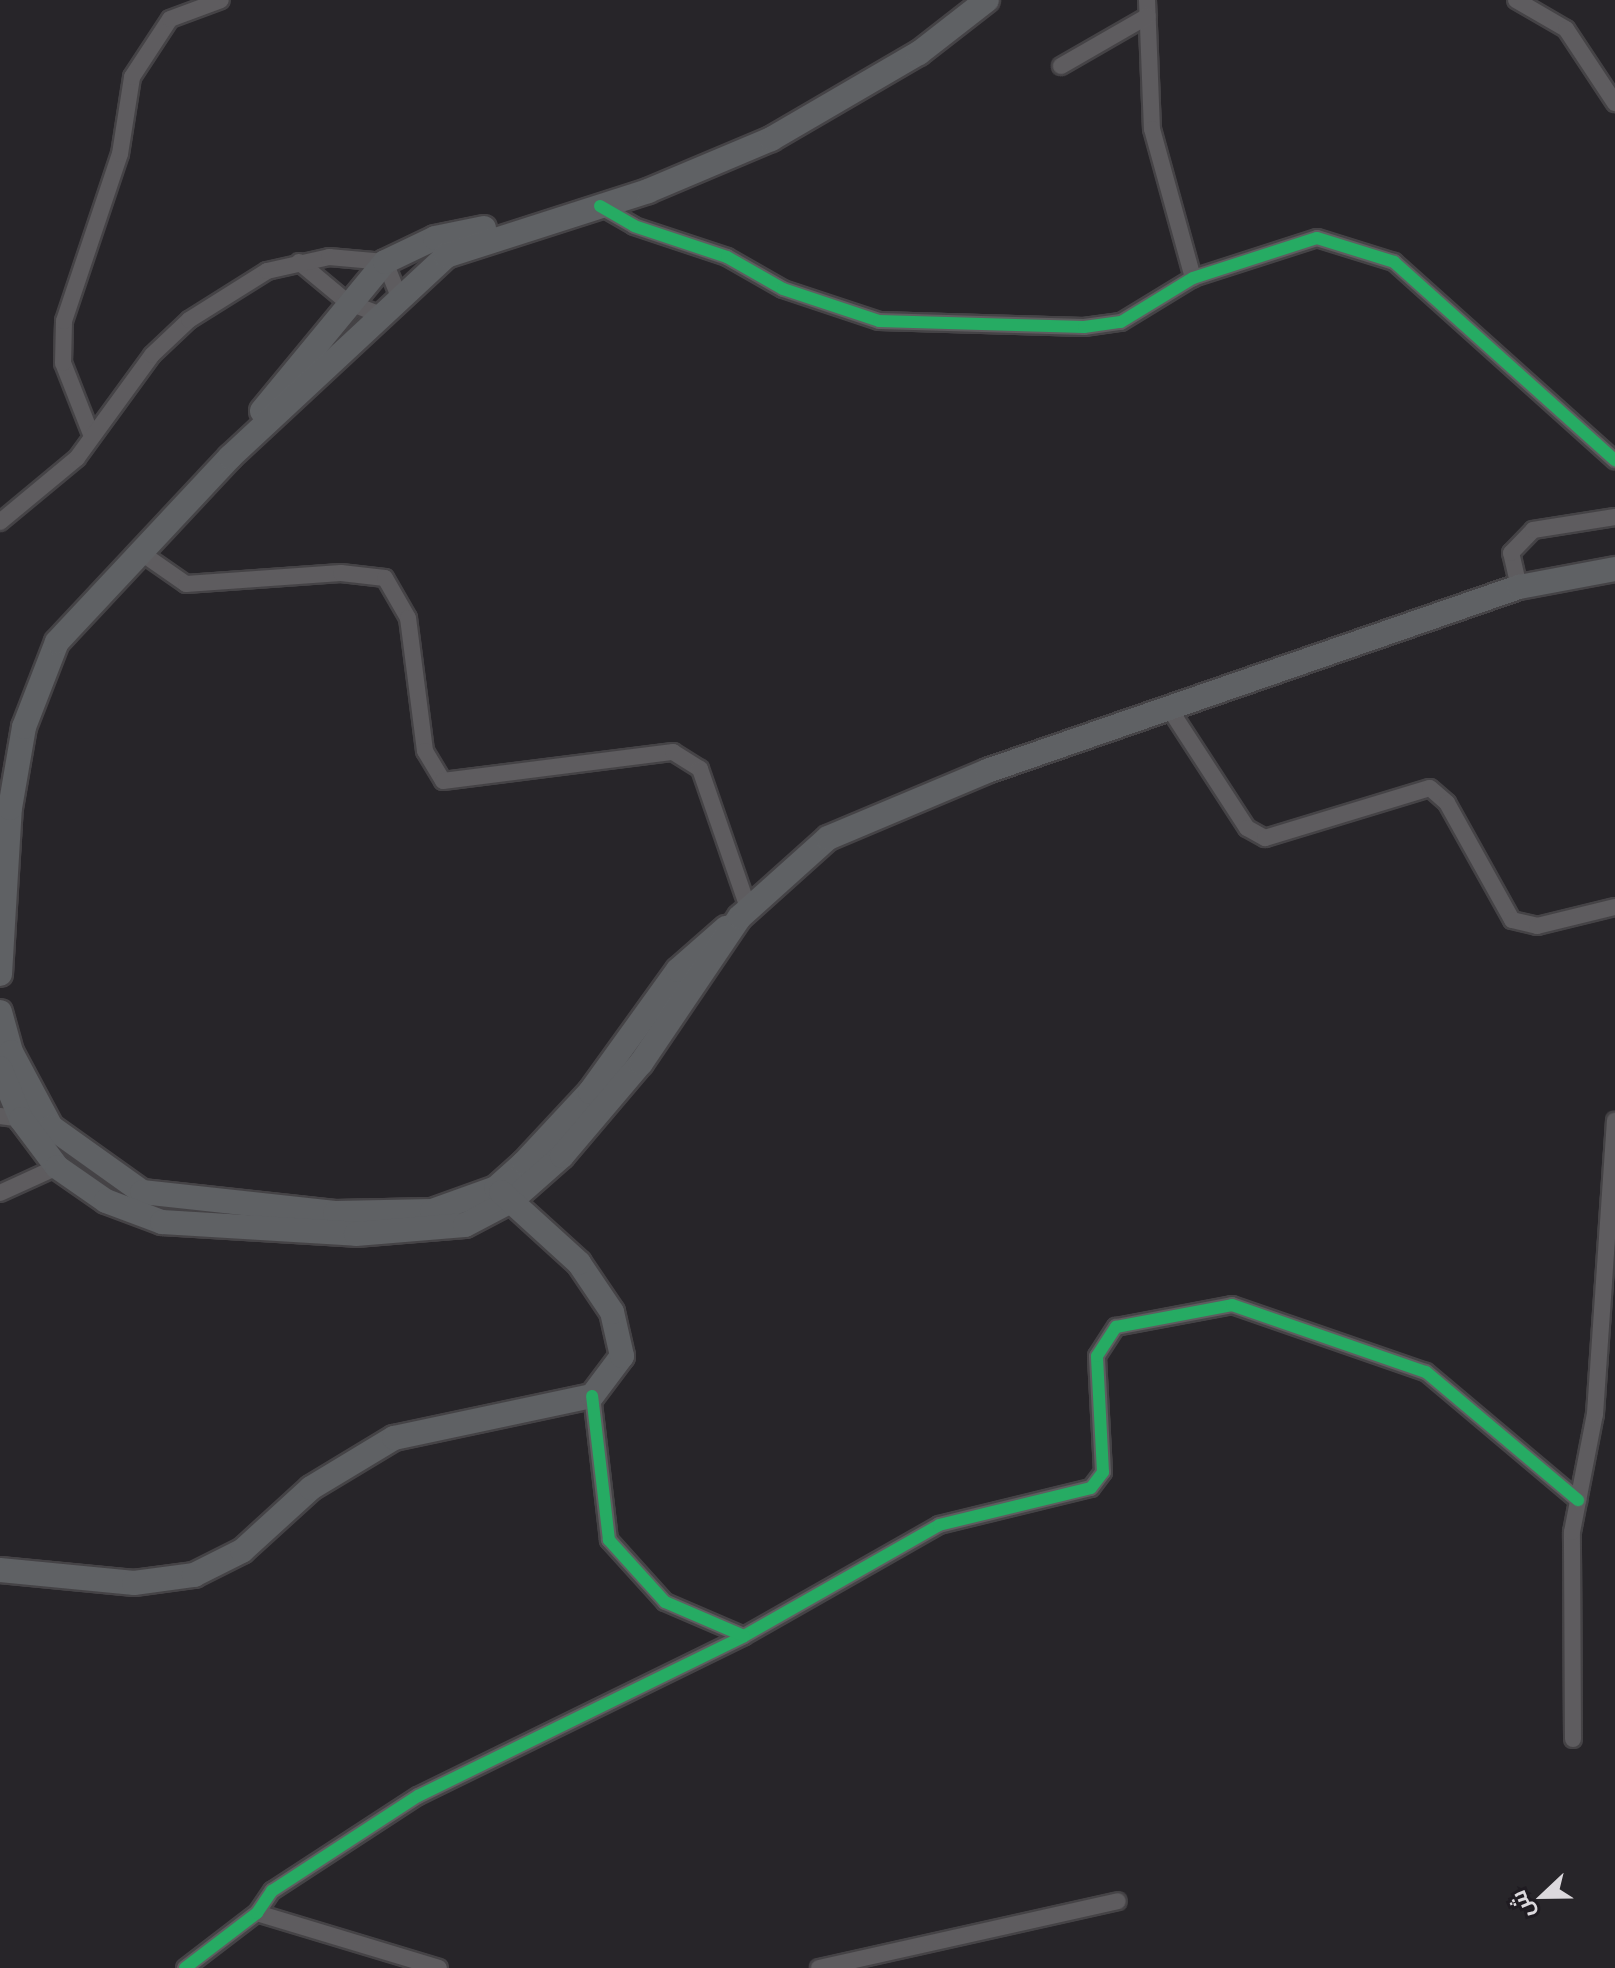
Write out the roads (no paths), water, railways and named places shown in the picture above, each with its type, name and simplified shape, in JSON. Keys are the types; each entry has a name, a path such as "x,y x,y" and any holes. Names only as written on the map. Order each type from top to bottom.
{"main road":[{"path":"0,974 10,808 24,727 57,642 230,457 398,295 464,246 600,206 771,139 919,53 987,0"},
{"path":"230,457 347,302 385,262 453,233 542,222"},
{"path":"0,1068 10,1118 57,1167 106,1201 162,1222 271,1232 356,1234 465,1225 504,1194 562,1156 641,1063 744,913 828,838 987,771 1519,587 1615,569"},
{"path":"0,1012 11,1052 51,1127 142,1192 378,1213 432,1211 504,1194"},
{"path":"0,1570 134,1583 194,1575 242,1551 311,1488 394,1438 592,1396 622,1356 612,1312 579,1263 504,1194"}],"street":[{"path":"91,434 63,363 64,321 120,154 132,77 170,19 221,0"},
{"path":"1516,0 1566,29 1615,103"},
{"path":"1148,8 1152,129 1193,278"},
{"path":"1061,66 1148,8"},
{"path":"600,206 634,226 727,257 783,289 879,321 1084,327 1121,322 1193,278 1317,238 1394,262 1615,460"},
{"path":"299,262 347,302 378,314"},
{"path":"0,522 67,467 91,434 189,320 267,271 299,262 385,262 398,295"},
{"path":"1519,587 1511,553 1533,530 1615,517"},
{"path":"140,552 186,584 341,573 385,578 408,618 425,751 443,781 673,752 700,769 744,913"},
{"path":"1169,708 1247,828 1265,838 1430,788 1447,803 1512,920 1537,926 1615,907"},
{"path":"1573,1739 1572,1532 1595,1414 1615,1121"},
{"path":"0,1193 57,1167"},
{"path":"185,1968 257,1913 272,1891 418,1796 744,1636 939,1525 1091,1488 1103,1472 1097,1356 1116,1327 1232,1305 1426,1372 1578,1500"},
{"path":"592,1396 609,1540 665,1602 744,1636"},
{"path":"819,1968 1118,1901"},
{"path":"257,1913 439,1968"}]}
